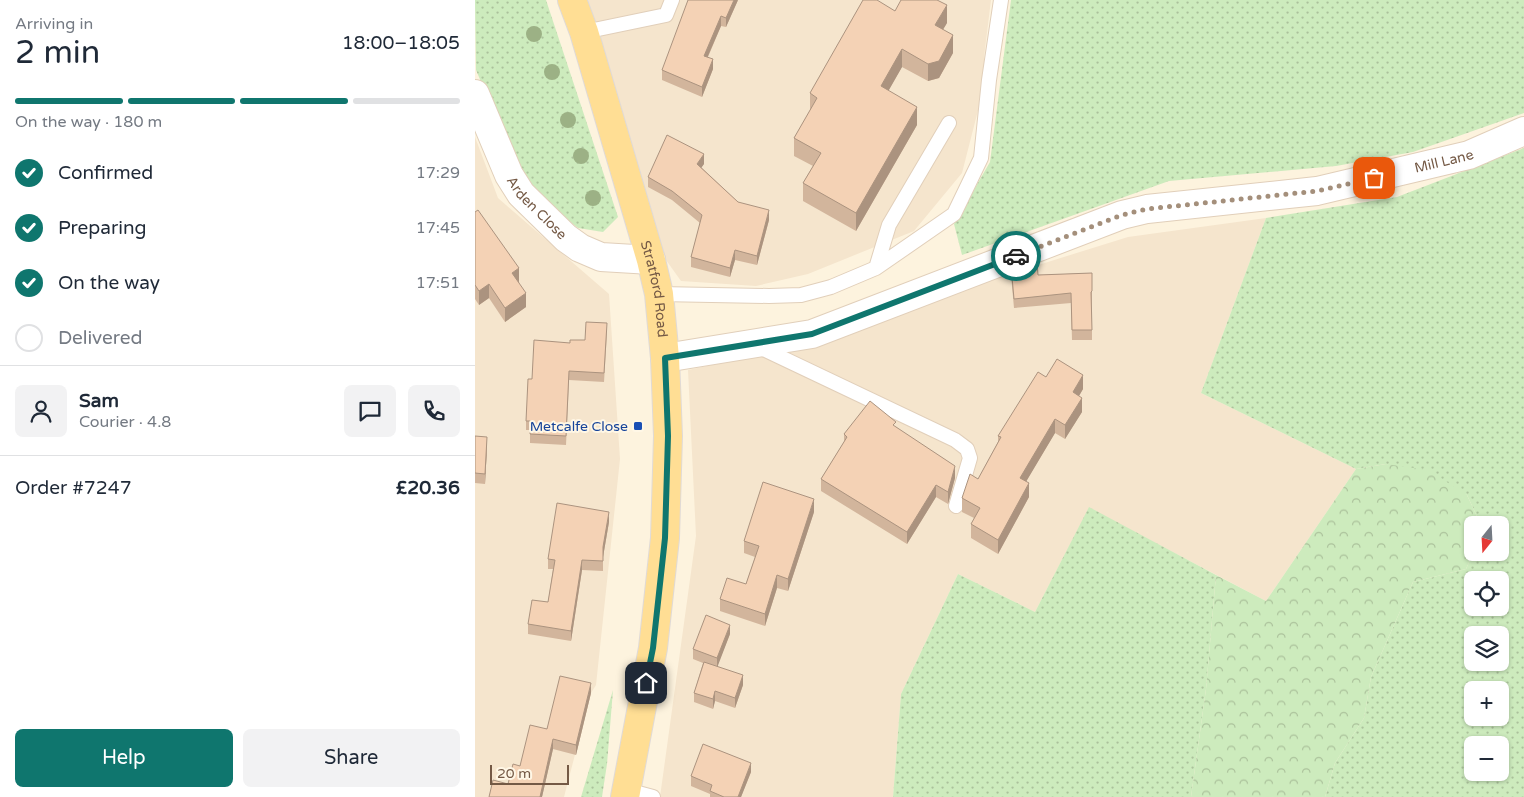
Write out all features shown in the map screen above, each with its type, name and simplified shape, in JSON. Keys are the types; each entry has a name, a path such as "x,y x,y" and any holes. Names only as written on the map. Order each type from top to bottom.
{"main road":[{"name":"Stratford Road","path":"572,0 584,32 651,260 659,294 665,358 668,436 665,538 653,648 626,794"}],"street":[{"name":"Arden Close","path":"475,94 509,175 521,194 566,238 580,248 601,257 651,260"},
{"name":"Mill Lane","path":"665,358 812,334 1122,215 1147,209 1317,191 1469,155 1524,130"}],"lane":[{"path":"584,32 666,15 672,0"},
{"path":"659,294 801,295 831,287 876,268 955,214 981,158 989,80 1001,0"},
{"path":"876,268 889,225 949,123"},
{"path":"751,344 955,440 967,448 970,458 956,506"},
{"path":"626,794 653,797"}],"shaded area":[{"path":"581,0 991,0 984,57 984,87 962,173 914,231 808,274 756,286 681,281 661,253"},
{"path":"475,137 498,198 609,294 620,459 596,685 591,693 564,797 475,797"},
{"path":"1266,218 1201,393 1356,469 1266,601 1089,508 1035,612 958,574 901,694 893,797 660,797 696,536 688,370 812,344 1006,275 1128,237"}],"green space":[{"path":"475,0 546,0 618,217 603,232 578,228 525,186 476,70"},
{"path":"1011,0 1524,0 1524,113 1413,152 1336,166 1169,181 962,255 954,224 990,162"},
{"path":"1524,148 1524,797 1325,797 1335,763 1364,718 1371,677 1413,582 1466,569 1470,561 1509,561 1509,516 1477,516 1467,495 1386,464 1356,469 1201,393 1266,218 1397,197"},
{"path":"1386,464 1428,470 1467,495 1477,516 1464,516 1464,561 1470,561 1466,569 1413,582 1371,677 1364,718 1335,763 1325,797 1191,797 1206,689 1216,575 1266,601 1356,469"},
{"path":"1089,507 1216,575 1206,689 1191,797 893,797 901,694 958,574 1035,612"},
{"path":"613,690 607,764 602,797 581,797"}],"building":[{"path":"688,0 734,0 726,18 721,16 704,56 713,59 702,87 662,70"},
{"path":"863,0 877,0 895,11 901,0 937,0 947,5 935,25 953,35 939,61 928,64 902,49 881,86 917,107 856,213 803,183 821,153 794,138 817,98 810,93"},
{"path":"667,135 704,154 697,164 738,202 769,210 757,256 735,250 730,268 691,257 702,215 672,191 648,177"},
{"path":"478,210 519,268 512,273 526,293 505,308 489,284 479,291 475,285 475,212"},
{"path":"1037,263 1038,275 1092,273 1092,330 1072,330 1071,293 1014,299 1011,266"},
{"path":"586,322 607,323 604,373 569,371 566,436 530,434 532,421 526,421 528,379 532,379 534,340 570,343 570,340 585,340"},
{"path":"1057,359 1083,375 1073,392 1082,398 1065,425 1055,419 1020,478 1029,483 998,540 971,524 980,508 962,498 970,474 978,479 1001,437 998,436 1038,372 1046,377"},
{"path":"870,401 896,422 893,425 955,466 948,492 936,485 907,532 821,479 847,437 844,434"},
{"path":"475,436 487,437 485,474 475,473"},
{"path":"763,482 814,499 788,579 777,575 765,614 720,599 727,578 746,584 759,546 744,541"},
{"path":"557,503 609,512 603,547 603,561 582,560 571,631 528,624 532,600 548,602 555,560 548,559"},
{"path":"706,615 730,625 717,658 693,649"},
{"path":"704,662 743,675 735,698 715,691 713,699 694,693"},
{"path":"560,676 591,683 576,745 553,739 540,797 489,797 493,780 508,784 513,764 520,766 530,725 547,729"},
{"path":"703,744 751,763 738,797 724,797 710,791 712,785 691,776"}],"way so far":[{"path":"1016,256 1122,215 1147,209 1317,191 1374,178"}],"place":[{"name":"Metcalfe Close","path":"638,426"}],"route":[{"path":"646,683 653,648 665,538 668,436 665,358 812,334 1016,256"}]}
